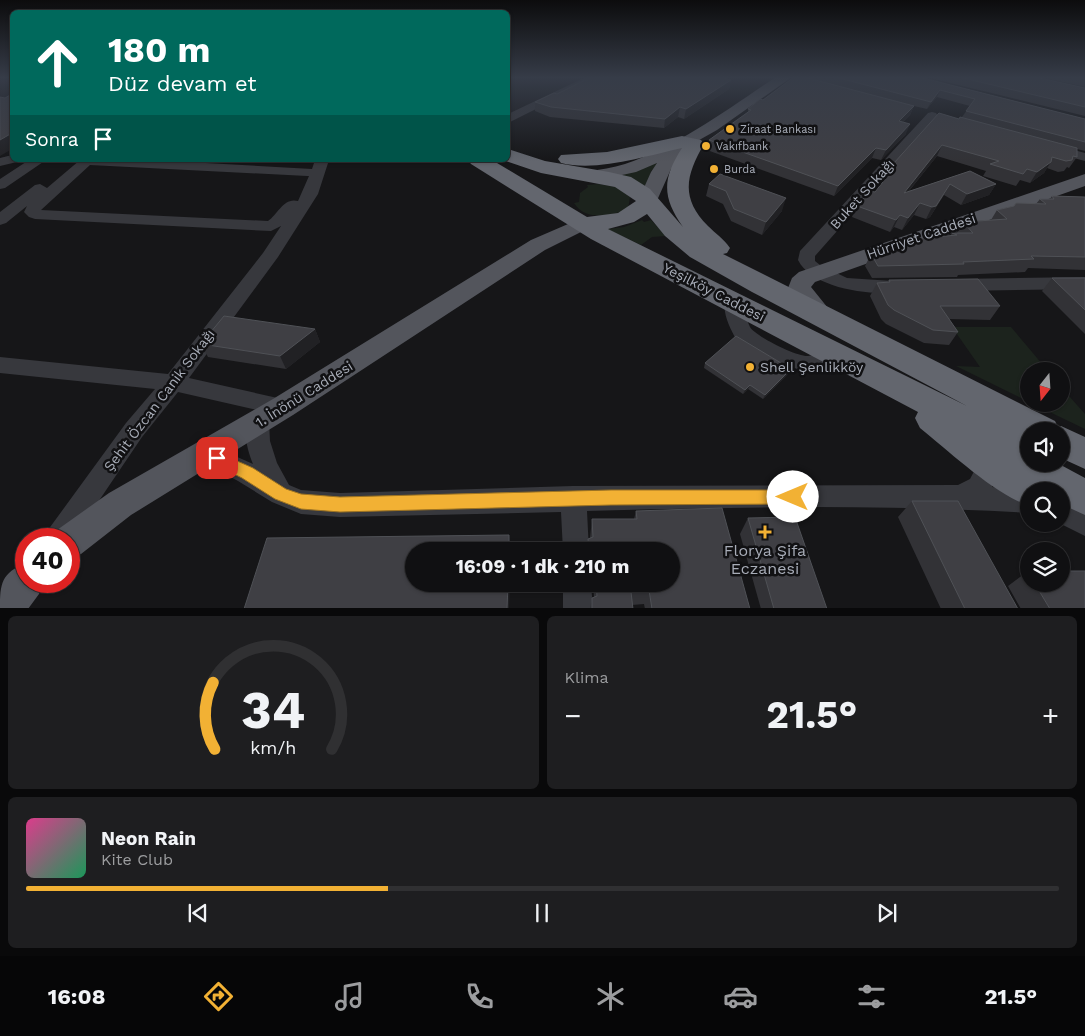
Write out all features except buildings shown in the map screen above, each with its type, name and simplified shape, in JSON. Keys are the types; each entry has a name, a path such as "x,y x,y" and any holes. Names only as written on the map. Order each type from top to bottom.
{"highway":[{"path":"510,147 558,158 591,159 688,143 676,185 680,202 685,212 710,241 785,298"},
{"name":"Yeşilköy Caddesi","path":"510,156 541,167 624,182 633,187 648,201 678,236 699,252 824,318 966,406"},
{"name":"Yeşilköy Caddesi","path":"481,162 582,224 878,376 966,406"},
{"path":"560,210 564,196 568,191 594,176"},
{"path":"582,224 625,219 636,213 648,201"},
{"path":"651,260 652,247 656,243 667,241 700,257 720,264"},
{"path":"878,376 991,464 1020,483"},
{"path":"966,406 1020,424"},
{"path":"966,406 1022,422"},
{"path":"966,406 1020,446"},
{"path":"966,406 1002,448 1085,498"},
{"path":"1070,438 1085,445"},
{"path":"1070,446 1085,454"},
{"path":"1064,472 1085,483"}],"main road":[{"path":"648,201 664,166 688,143 746,105"},
{"path":"594,176 642,164 688,143"},
{"name":"Hürriyet Caddesi","path":"824,318 803,294 800,288 802,280 818,272 1085,180"},
{"path":"538,245 541,238 554,226 560,210"},
{"path":"538,245 582,224"},
{"name":"1. İnönü Caddesi","path":"80,534 120,504 271,415 538,245"}],"street":[{"path":"510,118 536,105"},
{"name":"Buket Sokağı","path":"818,272 809,265 806,255 932,116"},
{"path":"1037,144 1085,157"},
{"path":"0,185 36,162"},
{"path":"0,220 80,162"},
{"path":"81,162 34,207 32,212 35,214 271,226 281,219 299,195 314,164 198,162"},
{"name":"Şehit Özcan Canik Sokağı","path":"65,528 134,430 174,383 269,257 310,194 314,164"},
{"path":"818,272 831,280 846,285 919,285"},
{"path":"938,285 1085,283"},
{"path":"0,364 174,383 271,415 257,430 262,460 281,494"},
{"path":"206,453 247,473 281,494 301,502 340,504 573,498 961,497 1020,500"},
{"path":"961,497 979,487 991,464"},
{"path":"573,498 575,542"},
{"path":"1070,515 1085,524"},
{"path":"577,592 578,608"}],"shaded area":[{"path":"667,155 651,171 647,188 624,177 623,173"},
{"path":"599,184 616,187 630,197 628,210 599,216 585,213 579,209 574,203 579,202 580,193 588,187 587,185"},
{"path":"642,220 644,222 651,220 666,236 652,237 641,245 607,229 624,227"},
{"path":"952,327 1011,327 1040,362 1020,362 1020,398 956,366 980,367"},
{"path":"1070,397 1085,414 1085,429 1050,412 1070,412"}],"place":[{"name":"Ziraat Bankası","path":"730,129"},
{"name":"Vakıfbank","path":"706,146"},
{"name":"Burda","path":"714,169"},
{"name":"Shell Şenlikköy","path":"750,367"},
{"name":"Florya Şifa Eczanesi","path":"765,532"}],"route":[{"path":"217,458 247,473 281,494 301,502 340,504 611,498 793,497"}]}
